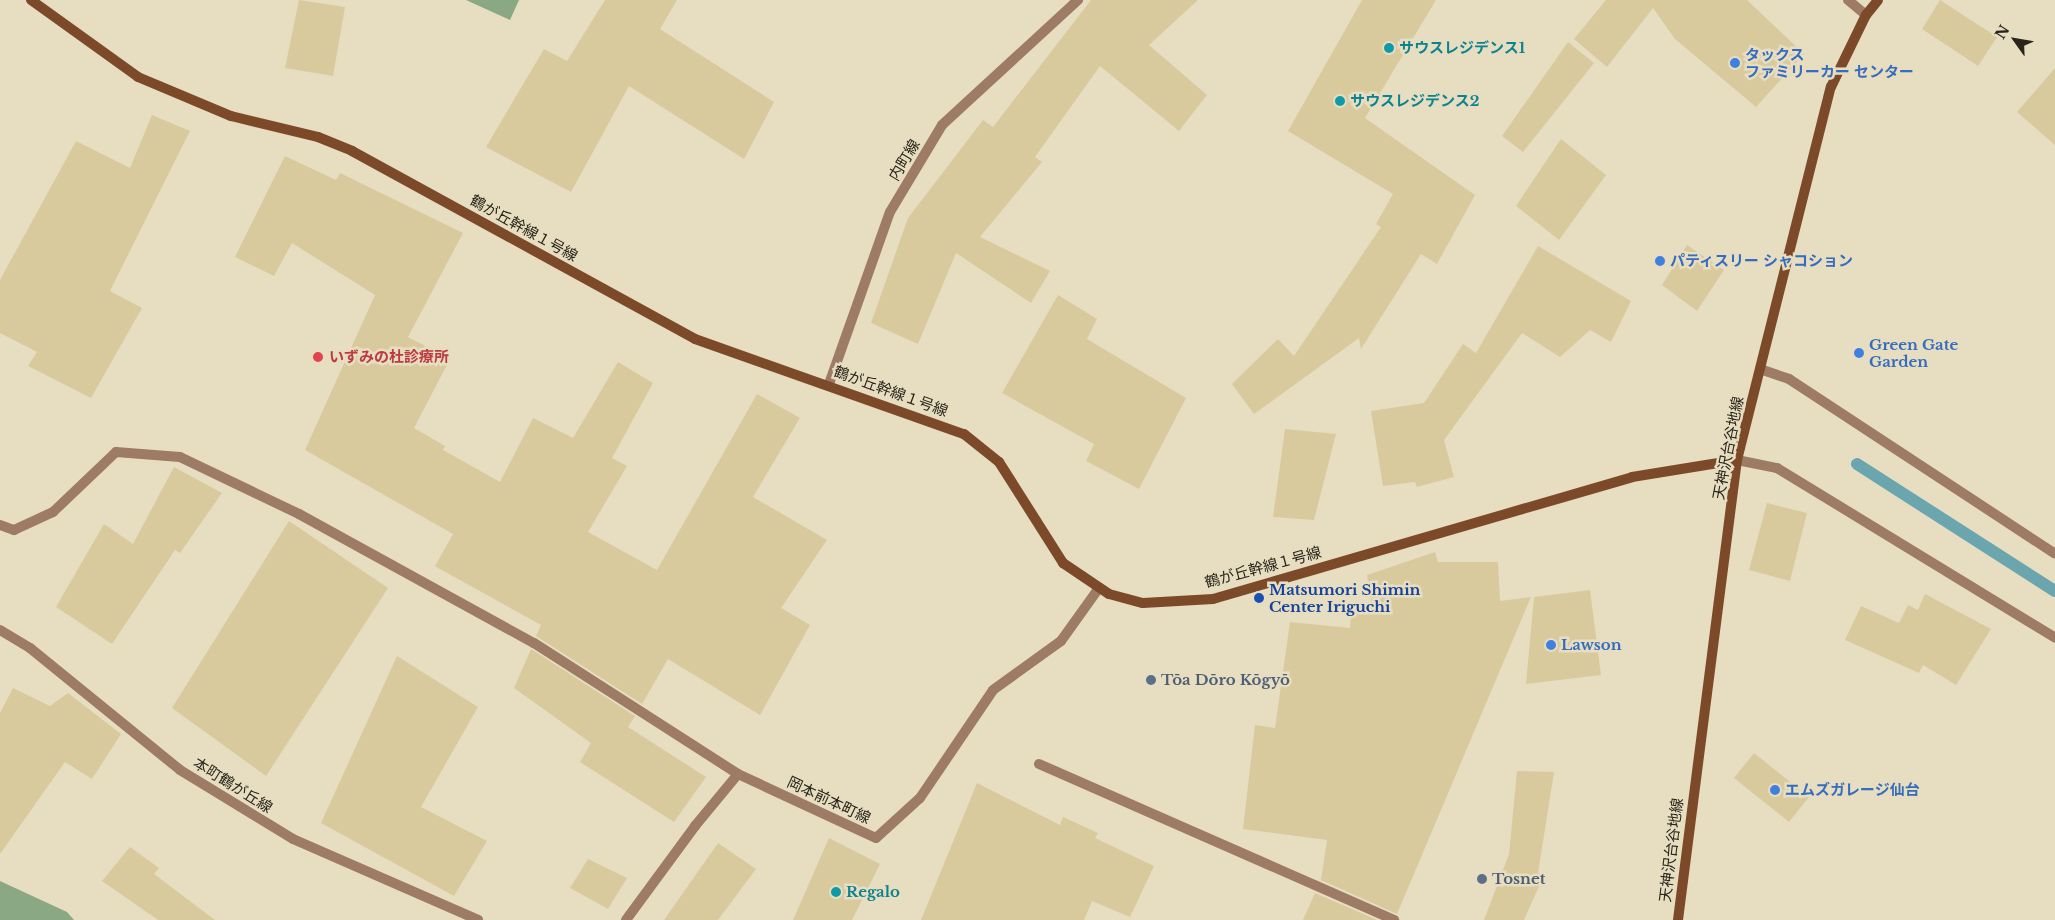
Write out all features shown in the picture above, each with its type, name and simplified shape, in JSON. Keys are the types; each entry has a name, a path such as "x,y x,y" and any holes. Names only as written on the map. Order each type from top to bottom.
{"street":[{"name":"鶴が丘幹線１号線","path":"31,0 138,77 231,116 318,137 352,151 696,339 829,384 964,434 999,462 1063,563 1099,588 1143,603 1214,599 1632,477 1737,460"},
{"name":"内町線","path":"829,384 890,212 942,125 1078,0"},
{"path":"1848,0 1866,15"},
{"name":"天神沢台谷地線","path":"1678,920 1737,460 1831,87 1866,15 1878,0"},
{"path":"1760,369 1789,380 2055,554"},
{"path":"0,525 14,530 53,512 116,452 180,457 299,514 534,643 738,774 694,826 626,920"},
{"path":"1737,460 1777,468 2055,638"},
{"name":"岡本前本町線","path":"738,774 876,838 920,798 993,690 1061,641 1099,588"},
{"name":"本町鶴が丘線","path":"0,630 30,648 180,770 293,839 478,920"},
{"path":"1039,764 1394,920"}],"green space":[{"path":"466,0 519,0 510,20"},
{"path":"0,881 67,912 74,920 0,920"}],"building":[{"path":"299,0 345,7 333,76 285,68"},
{"path":"605,0 677,0 660,29 774,102 744,159 629,86 571,192 486,147 544,49 567,61"},
{"path":"1091,0 1198,0 1149,45 1207,95 1179,131 1100,66 1035,157 1042,162 980,237 1050,271 1031,303 956,253 918,344 871,323 908,218 983,120 993,127"},
{"path":"1362,0 1436,0 1365,118 1475,195 1437,264 1421,254 1361,349 1359,338 1254,414 1232,384 1278,339 1294,356 1381,227 1376,224 1393,194 1288,131"},
{"path":"1606,0 1747,0 1804,54 1756,107 1675,39 1653,8 1607,67 1574,39"},
{"path":"1940,0 1997,37 1978,66 1922,29"},
{"path":"1568,42 1594,63 1523,152 1502,136"},
{"path":"2055,68 2055,145 2017,112"},
{"path":"152,115 190,131 110,291 142,308 91,398 28,366 37,352 0,333 0,280 76,141 130,168"},
{"path":"1561,139 1606,175 1559,240 1516,206"},
{"path":"285,156 336,180 340,173 463,233 408,337 450,359 414,428 445,446 443,450 500,482 533,418 573,438 618,362 653,383 612,458 627,466 588,532 657,570 757,394 800,418 753,497 827,540 781,608 810,625 760,715 668,659 642,704 536,636 541,625 435,566 453,534 305,450 375,295 292,243 274,276 235,257"},
{"path":"1687,245 1724,270 1697,311 1662,285"},
{"path":"1538,246 1631,301 1611,342 1590,330 1560,357 1522,333 1444,440 1454,477 1417,487 1415,482 1383,486 1371,411 1424,403 1463,344 1476,353"},
{"path":"1058,295 1097,319 1087,339 1186,398 1139,489 1086,461 1094,444 1002,393"},
{"path":"1285,429 1336,434 1314,520 1273,517"},
{"path":"174,467 222,493 180,553 175,550 112,644 56,607 104,524 133,544"},
{"path":"1767,503 1807,513 1790,581 1749,570"},
{"path":"289,521 388,588 266,776 172,708"},
{"path":"1435,552 1438,562 1498,562 1500,601 1531,597 1397,914 1321,880 1327,840 1243,829 1255,725 1275,728 1290,622 1350,628 1352,604 1372,607 1367,575"},
{"path":"1590,590 1601,675 1526,684 1534,597"},
{"path":"1925,594 1991,629 1956,685 1923,665 1919,673 1845,640 1861,606 1899,623 1908,605 1918,610"},
{"path":"531,649 635,716 628,727 706,777 674,822 580,762 591,743 514,688"},
{"path":"397,656 478,707 421,807 487,841 454,896 321,823"},
{"path":"13,688 50,706 68,693 121,734 92,779 65,762 0,854 0,713"},
{"path":"1754,753 1809,797 1789,822 1734,778"},
{"path":"1517,771 1554,772 1538,873 1544,875 1524,920 1484,920 1509,854"},
{"path":"977,783 1060,825 1063,817 1098,833 1095,838 1154,866 1130,917 1092,901 1084,920 921,920"},
{"name":"Regalo","path":"829,838 880,864 852,920 793,920"},
{"path":"718,843 756,869 718,920 664,920"},
{"path":"130,847 159,868 154,874 215,920 158,920 102,881"},
{"path":"588,859 627,878 608,909 570,888"},
{"path":"1315,893 1377,920 1303,920"}],"waterway":[{"path":"1857,464 2055,591"}],"place":[{"name":"サウスレジデンス1","path":"1389,48"},
{"name":"タックス ファミリーカー センター","path":"1735,63"},
{"name":"サウスレジデンス2","path":"1340,101"},
{"name":"パティスリー シャコション","path":"1660,261"},
{"name":"Green Gate Garden","path":"1859,353"},
{"name":"いずみの杜診療所","path":"318,357"},
{"name":"Matsumori Shimin Center Iriguchi","path":"1259,598"},
{"name":"Lawson","path":"1551,645"},
{"name":"Tōa Dōro Kōgyō","path":"1151,680"},
{"name":"エムズガレージ仙台","path":"1775,790"},
{"name":"Tosnet","path":"1482,879"},
{"name":"Regalo","path":"836,892"}]}
